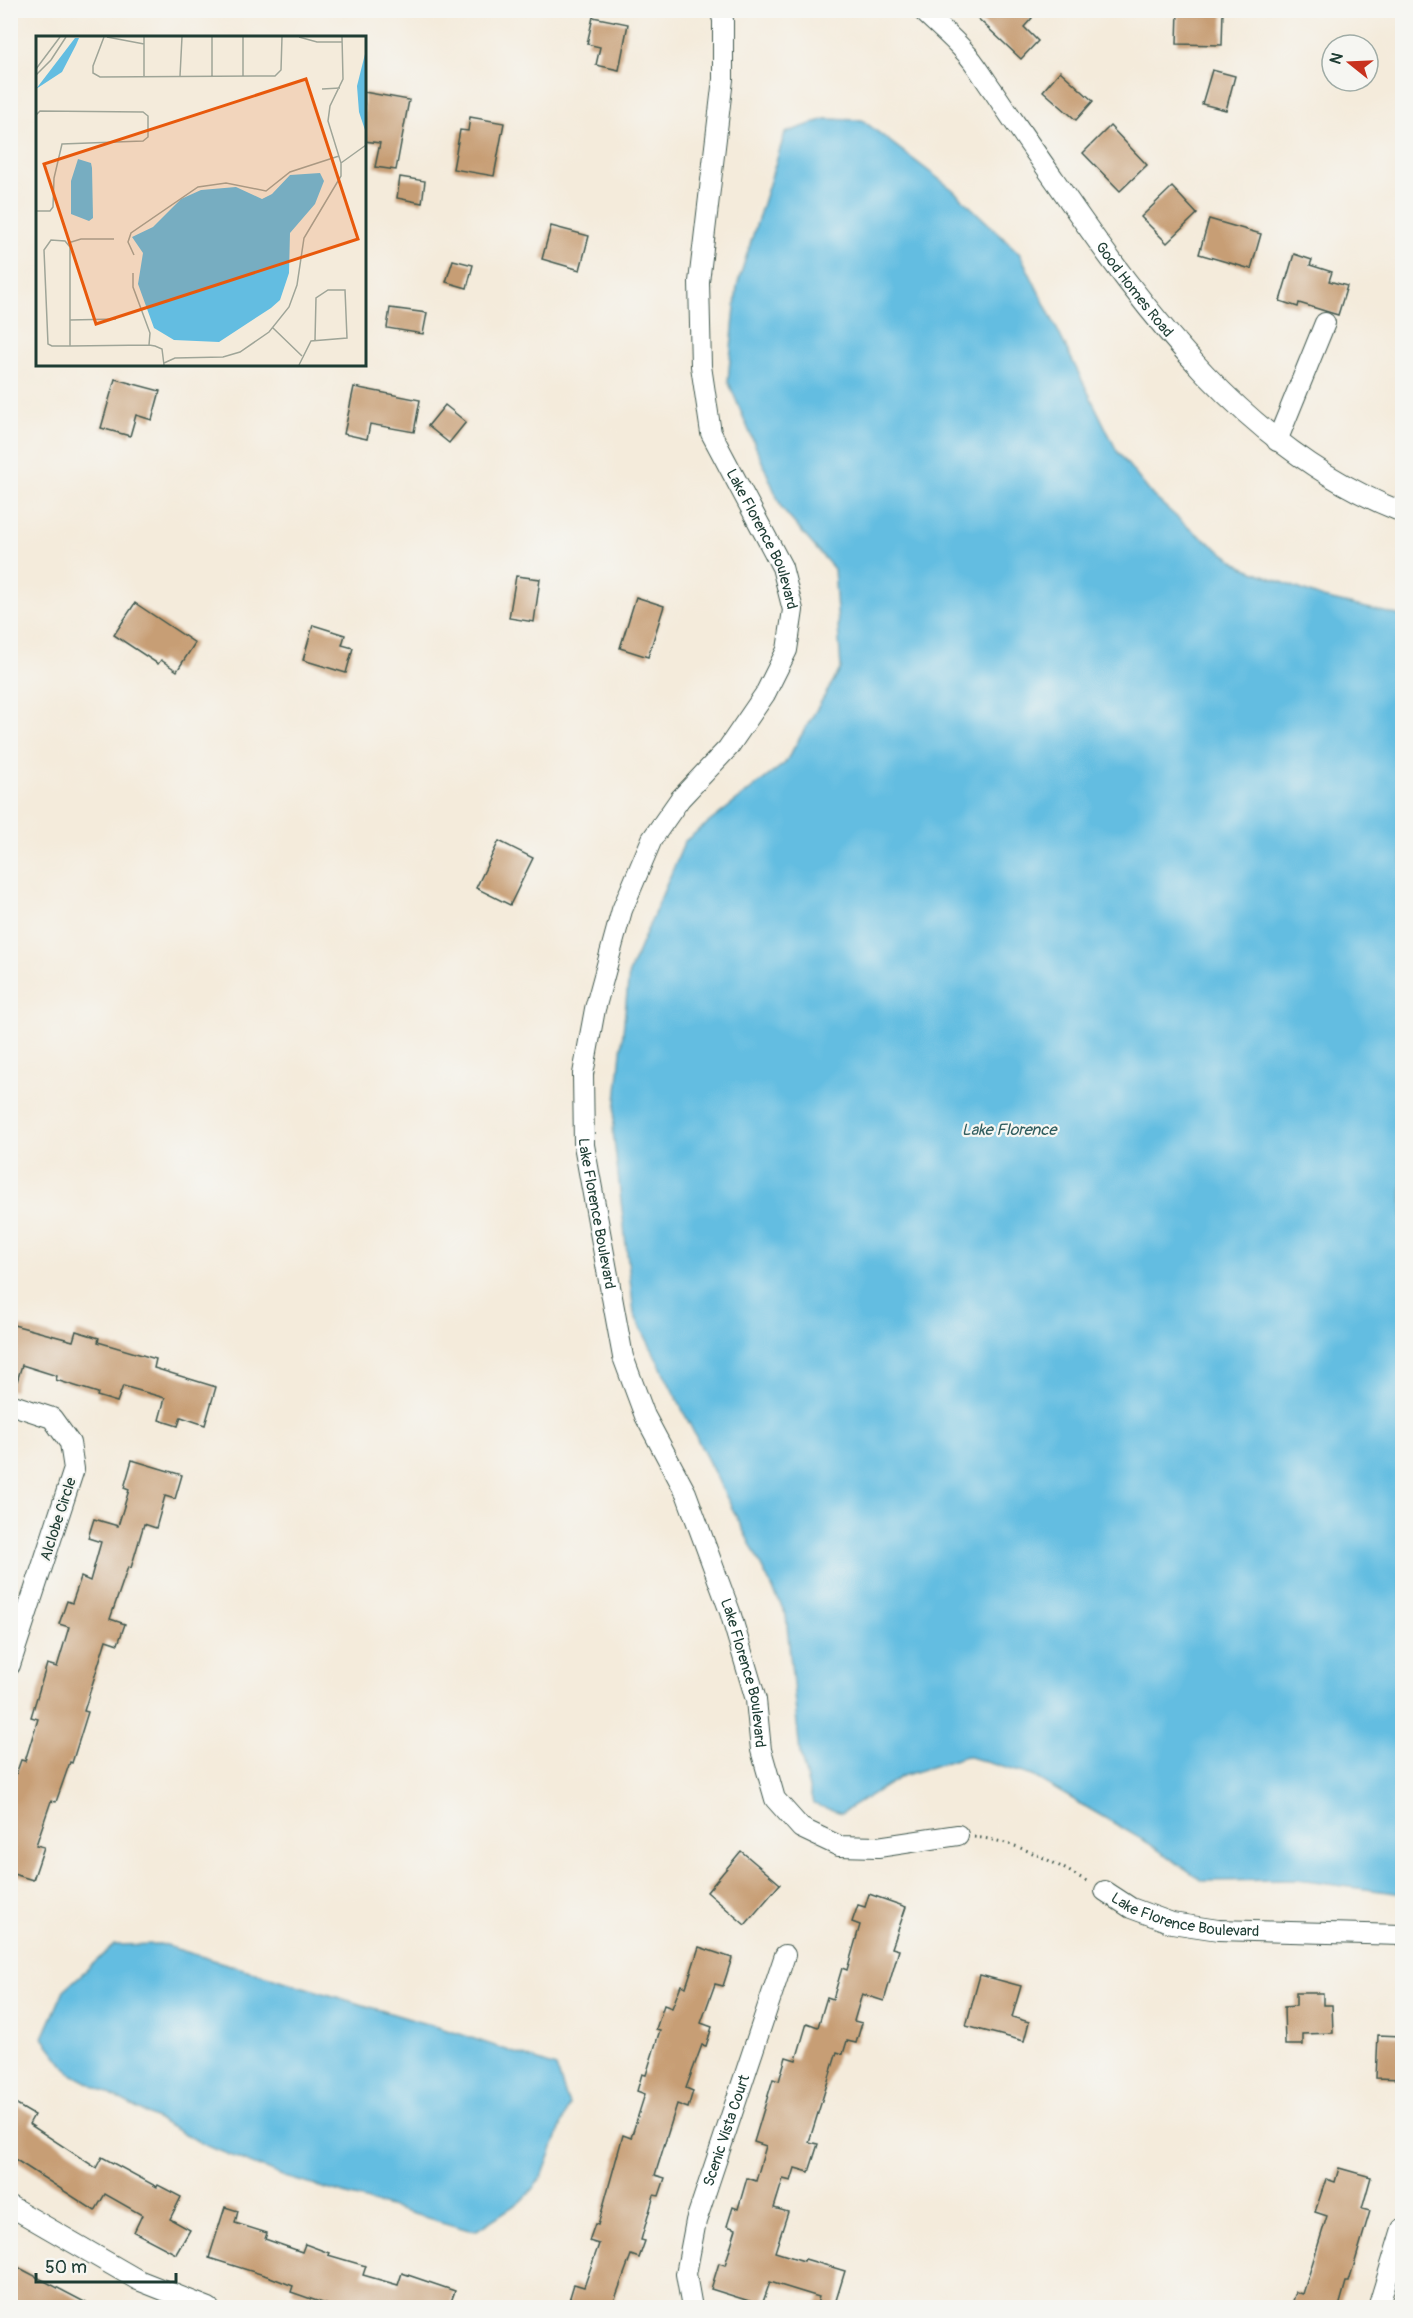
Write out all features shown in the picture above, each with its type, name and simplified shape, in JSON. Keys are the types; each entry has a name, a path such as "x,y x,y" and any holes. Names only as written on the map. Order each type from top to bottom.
{"street":[{"name":"Lake Florence Boulevard","path":"720,10 723,20 723,79 699,282 701,366 711,433 782,567 793,610 787,650 765,694 728,748 680,799 652,839 622,910 595,1009 583,1074 584,1145 623,1357 645,1416 686,1493 730,1612 756,1700 761,1750 775,1799 801,1828 839,1846 878,1847 958,1835"},
{"name":"Good Homes Road","path":"922,10 966,53 1100,246 1156,316 1231,400 1302,460 1345,485 1402,512"},
{"path":"1277,441 1325,323"},
{"name":"Alclobe Circle","path":"10,1404 52,1418 70,1443 74,1469 10,1665"},
{"name":"Lake Florence Boulevard","path":"1105,1891 1131,1908 1172,1923 1218,1930 1402,1935"},
{"name":"Scenic Vista Court","path":"692,2307 686,2274 696,2221 785,1955"},
{"path":"10,2206 138,2280 209,2307"},
{"path":"1378,2307 1402,2229"}],"path":[{"name":"Lake Florence Boulevard","path":"958,1835 994,1839 1042,1856 1105,1891"}],"water":[{"name":"Lake Florence","path":"825,119 862,120 952,189 1020,254 1117,451 1153,496 1189,528 1243,567 1323,598 1402,616 1402,1894 1298,1880 1203,1881 1148,1843 1033,1776 966,1756 902,1776 842,1813 813,1804 800,1753 786,1615 634,1314 613,1131 629,973 685,841 785,763 841,668 834,569 782,509 728,381 737,286 785,133"},
{"path":"160,1944 460,2034 556,2067 569,2105 542,2177 524,2199 477,2230 469,2230 285,2177 205,2145 70,2073 43,2038 64,1990 114,1945"}],"building":[{"path":"969,10 1023,10 1032,18 1024,27 1038,41 1021,59"},
{"path":"1178,10 1223,10 1222,45 1177,44"},
{"path":"593,17 628,24 619,70 596,65 600,47 587,44"},
{"path":"1212,70 1235,76 1226,110 1202,104"},
{"path":"1060,71 1093,101 1076,120 1043,91"},
{"path":"366,92 409,100 396,170 375,167 380,143 366,141"},
{"path":"470,117 504,123 494,176 453,169 460,130 468,131"},
{"path":"1110,126 1147,165 1120,191 1083,153"},
{"path":"400,177 425,181 422,203 397,198"},
{"path":"1172,187 1197,214 1167,243 1141,217"},
{"path":"1209,219 1261,234 1251,269 1199,254"},
{"path":"551,226 589,236 580,270 542,259"},
{"path":"1294,254 1312,260 1310,265 1332,272 1329,281 1347,286 1338,315 1299,303 1298,307 1280,301"},
{"path":"453,260 473,265 467,288 446,282"},
{"path":"390,308 427,313 423,334 387,328"},
{"path":"115,379 160,391 152,420 136,415 130,436 101,428"},
{"path":"354,387 420,400 414,432 370,424 367,439 344,434"},
{"path":"445,405 466,422 449,443 428,426"},
{"path":"516,576 540,579 534,622 509,618"},
{"path":"636,597 664,606 648,657 620,648"},
{"path":"135,603 195,643 177,671 161,660 158,664 114,635"},
{"path":"313,625 345,635 342,645 353,648 346,673 303,660"},
{"path":"499,841 533,858 510,905 476,888"},
{"path":"10,1324 73,1341 76,1331 99,1338 98,1342 156,1359 154,1368 216,1387 205,1425 181,1417 178,1426 159,1420 165,1398 123,1386 117,1402 97,1396 98,1393 56,1380 57,1376 22,1365 14,1391 10,1390"},
{"path":"132,1460 182,1475 175,1499 165,1496 156,1528 144,1524 131,1568 128,1567 110,1619 125,1624 118,1644 106,1640 84,1711 88,1712 72,1763 70,1762 56,1802 51,1801 36,1845 44,1847 33,1880 10,1873 10,1791 21,1760 25,1761 38,1719 31,1717 47,1664 57,1667 69,1627 59,1624 67,1601 72,1603 81,1577 90,1581 101,1542 88,1538 94,1519 118,1526 129,1490 124,1488"},
{"path":"741,1851 780,1884 745,1925 707,1892"},
{"path":"869,1894 906,1907 892,1948 899,1950 884,2001 862,1994 854,2021 862,2023 856,2043 847,2041 843,2054 837,2052 809,2142 818,2144 809,2172 795,2168 791,2181 783,2179 774,2208 788,2212 775,2252 845,2271 834,2307 816,2307 819,2297 770,2282 762,2305 711,2289 719,2263 725,2265 736,2229 727,2226 733,2207 738,2209 747,2178 756,2181 766,2146 754,2142 773,2079 779,2081 786,2057 796,2060 807,2023 818,2027 827,1997 833,1999 842,1968 847,1970 860,1925 852,1922 858,1905 865,1907"},
{"path":"699,1947 732,1958 723,1986 715,1984 701,2023 712,2027 706,2046 702,2045 686,2088 693,2091 688,2108 677,2104 655,2175 665,2178 659,2196 654,2195 641,2240 645,2241 639,2258 631,2255 612,2307 567,2307 574,2284 584,2287 599,2244 589,2241 595,2224 598,2225 623,2135 631,2138 645,2094 637,2091 642,2074 646,2075 660,2030 656,2029 664,2005 672,2008 681,1985 686,1987"},
{"path":"980,1975 1021,1986 1012,2017 1029,2022 1024,2041 966,2026"},
{"path":"1296,1993 1323,1993 1323,2005 1332,2005 1333,2033 1303,2034 1303,2045 1285,2045 1284,2007 1296,2006"},
{"path":"1378,2035 1402,2036 1402,2079 1376,2078"},
{"path":"10,2101 34,2115 29,2124 96,2168 102,2157 157,2187 158,2185 181,2197 170,2219 190,2230 176,2254 134,2232 142,2215 105,2194 95,2211 10,2156"},
{"path":"1339,2168 1371,2177 1362,2209 1370,2211 1349,2282 1346,2282 1339,2307 1291,2307 1296,2292 1303,2294 1327,2216 1315,2212 1326,2179 1335,2182"},
{"path":"225,2207 238,2211 235,2223 267,2233 265,2239 302,2252 305,2244 329,2253 328,2255 366,2266 363,2275 398,2285 402,2273 455,2291 449,2307 334,2307 291,2292 293,2286 209,2258"},
{"path":"10,2263 94,2307 10,2307"}]}
